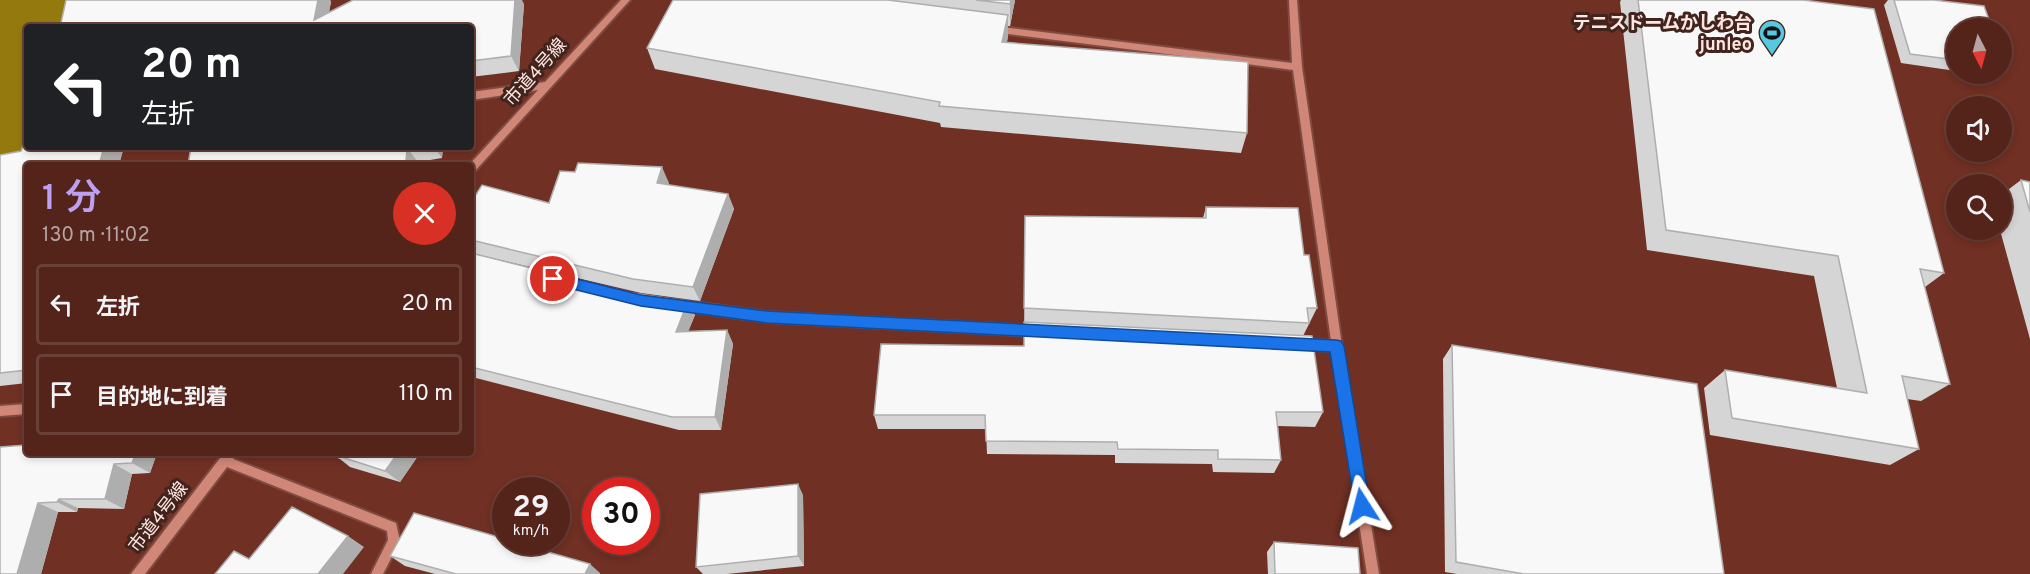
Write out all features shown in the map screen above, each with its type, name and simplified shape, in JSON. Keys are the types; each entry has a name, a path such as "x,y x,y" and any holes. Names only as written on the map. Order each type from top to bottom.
{"street":[{"name":"市道4号線","path":"474,166 626,0"},
{"path":"1293,0 1297,67 1336,346 1373,574"},
{"path":"982,28 1297,67"},
{"path":"474,96 547,85"},
{"path":"664,303 767,317 1052,331"},
{"path":"1289,343 1336,346"},
{"path":"0,411 24,409"},
{"name":"市道4号線","path":"137,574 227,457"},
{"path":"227,457 392,527 394,541 377,574"}],"shaded area":[{"path":"0,0 68,0 63,24 24,24 24,150 27,150 0,164"}],"building":[{"path":"66,0 318,0 314,20 353,0 515,0 511,56 474,61 474,24 61,24"},
{"path":"673,0 888,0 1008,15 1002,42 1248,62 1247,133 939,106 940,102 647,48"},
{"path":"976,0 1011,0 1010,4"},
{"path":"1638,0 1803,0 1874,9 1944,273 1920,269 1950,384 1902,376 1919,449 1732,418 1725,370 1867,393 1838,256 1666,230"},
{"path":"1894,0 1934,0 1984,6 1988,18 1946,18 1946,59 1910,54"},
{"path":"24,143 24,150 103,150 100,162 24,162 24,370 0,373 0,155 21,151"},
{"path":"190,150 407,150 406,161 398,162 188,162"},
{"path":"578,163 662,167 657,183 728,194 693,287 633,279 474,241 474,197 482,185 549,203 560,171 575,172"},
{"path":"2021,180 2030,182 2030,212"},
{"path":"1206,207 1298,208 1304,255 1309,255 1317,308 1307,308 1309,323 1024,308 1025,216 1206,218"},
{"path":"474,254 632,293 688,301 676,332 727,330 715,417 672,417 474,368"},
{"path":"1024,322 1312,336 1323,412 1276,412 1281,460 1218,459 1218,450 1118,449 1117,442 986,441 985,415 874,415 881,344 1024,346"},
{"path":"1452,345 1697,384 1724,574 1524,574 1456,562"},
{"path":"24,445 24,456 135,456 132,463 114,464 105,499 59,499 57,502 38,503 17,574 0,574 0,447"},
{"path":"338,456 396,456 385,471"},
{"path":"798,484 798,556 696,567 700,494"},
{"path":"292,507 348,536 318,574 215,574 234,551 249,559"},
{"path":"414,513 492,535 492,555 558,555 590,564 585,574 456,574 390,556"},
{"path":"1274,542 1358,548 1360,574 1275,574"}],"place":[{"name":"テニスドームかしわ台 junleo","path":"1772,56"}],"route":[{"path":"553,279 641,300 767,317 1336,346 1362,506"}]}
